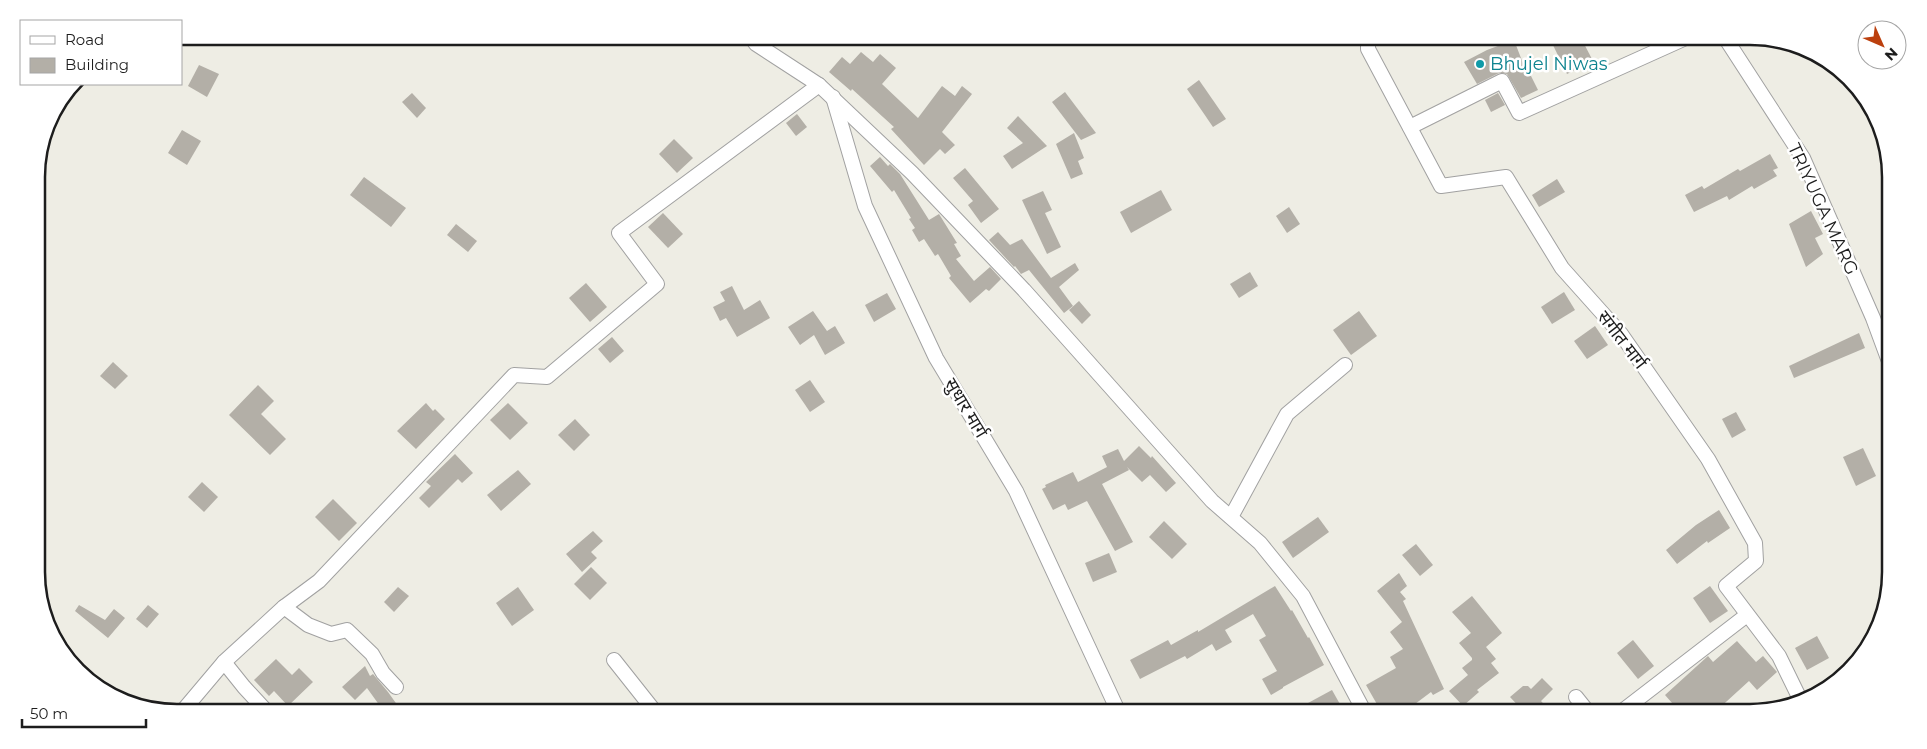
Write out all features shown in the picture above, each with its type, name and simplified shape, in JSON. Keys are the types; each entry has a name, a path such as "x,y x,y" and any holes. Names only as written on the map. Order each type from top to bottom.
{"street":[{"path":"758,45 819,85 912,173 1004,270 1212,501 1260,543 1303,596 1361,704"},
{"name":"संगीत मार्ग","path":"1368,45 1368,49 1441,186 1506,177 1562,268 1621,334 1708,458 1755,543 1756,561 1726,586 1779,656 1798,695"},
{"path":"1410,127 1502,81 1519,113 1670,45"},
{"name":"TRIYUGA MARG","path":"1730,45 1803,158 1882,342"},
{"path":"189,704 224,662 284,607 319,582 514,375 547,377 657,284 619,233 819,85"},
{"name":"सुधार मार्ग","path":"833,97 865,206 936,358 1016,491 1114,704"},
{"path":"1231,518 1288,414 1344,365"},
{"path":"284,607 308,625 331,634 347,630 372,654 383,673 396,687"},
{"path":"1631,704 1747,615"},
{"path":"614,660 649,704"},
{"path":"224,662 260,704"},
{"path":"1576,697 1582,704"}],"building":[{"path":"1500,45 1516,45 1526,71 1528,70 1538,90 1521,98 1507,74 1499,73 1477,84 1464,62"},
{"path":"1553,45 1585,45 1593,61 1567,74"},
{"path":"861,52 873,62 880,54 896,68 882,84 918,118 942,86 955,96 962,86 972,94 942,132 955,145 945,154 940,149 924,165 891,129 894,127 852,89 851,91 829,72 842,57 850,64"},
{"path":"199,65 219,74 207,97 188,86"},
{"path":"1199,80 1226,119 1213,127 1187,89"},
{"path":"1065,92 1096,133 1081,140 1052,102"},
{"path":"412,93 426,108 417,118 402,102"},
{"path":"1498,93 1505,105 1491,112 1485,100"},
{"path":"797,114 807,127 796,136 786,123"},
{"path":"1018,116 1047,146 1012,169 1003,156 1023,143 1007,128"},
{"path":"182,130 201,141 187,165 168,153"},
{"path":"1074,133 1084,158 1078,161 1083,174 1071,179 1056,144"},
{"path":"674,139 693,158 677,173 659,154"},
{"path":"1770,154 1778,168 1773,170 1777,176 1754,189 1752,186 1729,200 1727,196 1694,212 1685,195 1702,186 1704,189 1738,169 1740,171"},
{"path":"880,157 888,166 890,164 900,174 929,220 939,214 957,243 954,244 961,256 956,259 974,281 990,267 1001,279 989,291 986,289 970,303 949,278 951,276 938,254 935,256 924,239 919,242 912,230 915,228 909,219 911,218 894,190 892,192 870,166"},
{"path":"965,168 999,209 981,223 968,205 973,201 953,178"},
{"path":"364,177 406,208 391,227 350,195"},
{"path":"1557,179 1565,192 1539,207 1532,195"},
{"path":"1161,190 1172,210 1131,233 1120,212"},
{"path":"1043,191 1052,210 1045,213 1061,247 1047,254 1022,200"},
{"path":"1289,207 1300,224 1287,233 1276,216"},
{"path":"1811,211 1823,234 1815,238 1823,254 1806,267 1789,224"},
{"path":"663,213 683,234 668,248 648,227"},
{"path":"456,224 477,241 468,252 447,235"},
{"path":"998,232 1010,245 1022,239 1051,278 1075,263 1079,270 1059,287 1073,306 1064,313 1029,270 1021,274 989,240"},
{"path":"1250,272 1258,286 1239,298 1230,284"},
{"path":"586,283 607,307 590,322 569,298"},
{"path":"732,286 744,310 760,300 770,318 737,337 726,318 720,321 713,307 725,301 720,292"},
{"path":"1564,292 1575,310 1552,324 1541,307"},
{"path":"887,293 896,309 874,322 865,305"},
{"path":"1079,301 1091,315 1082,324 1069,310"},
{"path":"813,311 827,331 835,326 845,343 825,355 814,335 800,345 788,327"},
{"path":"1359,311 1377,336 1351,355 1333,330"},
{"path":"1595,326 1608,345 1587,359 1574,341"},
{"path":"1859,333 1865,348 1794,378 1789,366"},
{"path":"612,337 624,351 610,363 598,349"},
{"path":"113,362 128,376 115,389 100,376"},
{"path":"810,380 825,402 810,412 795,390"},
{"path":"258,385 274,401 261,414 286,439 270,455 229,415"},
{"path":"426,403 433,411 435,409 445,419 416,449 397,431"},
{"path":"508,403 528,423 510,440 490,420"},
{"path":"1736,412 1746,430 1732,438 1722,419"},
{"path":"575,419 590,435 574,451 558,435"},
{"path":"1139,446 1151,458 1152,456 1176,483 1166,492 1150,475 1142,482 1127,467 1129,470 1102,484 1133,542 1115,551 1087,501 1068,510 1065,504 1053,510 1042,489 1046,487 1045,485 1073,472 1078,482 1107,467 1102,456 1118,449 1124,461"},
{"path":"1863,448 1876,476 1856,486 1843,457"},
{"path":"455,454 473,473 462,483 458,479 429,508 419,498 431,486 426,482"},
{"path":"518,470 531,484 501,511 487,495"},
{"path":"202,482 218,497 204,512 188,497"},
{"path":"333,499 357,523 339,541 315,517"},
{"path":"1719,510 1730,528 1708,543 1707,541 1677,564 1666,550 1696,525"},
{"path":"1318,517 1329,532 1293,558 1282,542"},
{"path":"1164,521 1187,544 1172,559 1149,537"},
{"path":"593,531 603,541 591,552 597,558 582,572 566,554"},
{"path":"1416,544 1433,565 1420,576 1402,555"},
{"path":"1109,553 1117,572 1093,582 1085,563"},
{"path":"591,567 607,583 590,600 574,584"},
{"path":"1399,573 1407,586 1400,592 1406,599 1403,601 1444,689 1433,695 1431,692 1415,704 1377,704 1366,685 1396,668 1390,657 1403,649 1390,632 1402,622 1377,591"},
{"path":"1275,586 1309,637 1324,665 1271,695 1262,679 1277,671 1259,640 1266,636 1253,614 1225,630 1232,642 1216,651 1212,644 1187,659 1185,656 1140,679 1130,660 1168,640 1171,645 1198,630 1198,632"},
{"path":"1710,586 1728,611 1710,623 1693,598"},
{"path":"398,587 409,596 394,612 384,602"},
{"path":"518,587 534,610 512,626 496,603"},
{"path":"1472,596 1502,633 1486,647 1496,659 1491,663 1499,673 1477,690 1479,692 1465,704 1461,704 1449,691 1468,675 1462,668 1472,658 1459,643 1471,633 1452,612"},
{"path":"79,605 105,620 114,609 125,618 108,638 75,611"},
{"path":"148,605 159,614 147,628 136,619"},
{"path":"1817,636 1829,658 1807,670 1795,648"},
{"path":"1633,640 1654,666 1638,679 1617,653"},
{"path":"1737,641 1756,662 1763,656 1777,672 1757,690 1749,681 1724,704 1673,704 1665,695 1708,656 1713,662"},
{"path":"276,659 292,675 299,668 313,682 290,704 286,704 274,691 269,696 254,680"},
{"path":"365,666 370,676 373,674 397,704 379,704 367,688 355,700 342,687"},
{"path":"1542,678 1553,689 1541,701 1544,704 1517,704 1510,697 1523,686 1528,686 1531,689"},
{"path":"1332,690 1340,704 1308,704"}],"place":[{"name":"Bhujel Niwas","path":"1480,64"}]}
